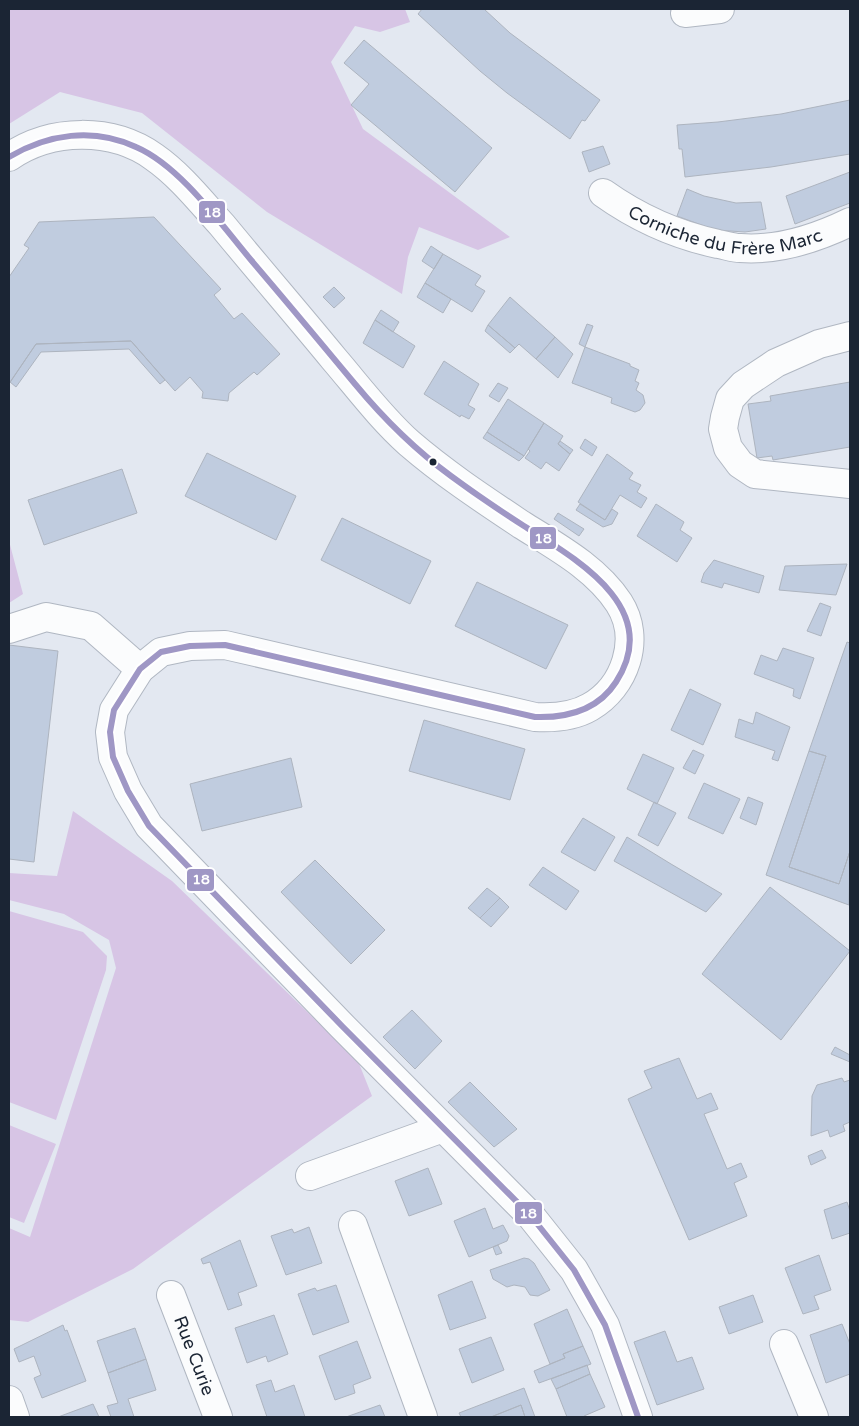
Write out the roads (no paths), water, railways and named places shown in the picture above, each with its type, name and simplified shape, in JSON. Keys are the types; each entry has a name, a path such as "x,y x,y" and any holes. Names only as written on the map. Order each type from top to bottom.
{"street":[{"path":"685,13 720,9"},
{"path":"9,157 34,144 50,139 85,134 119,140 154,157 203,203 387,422 408,442 467,488 595,575 620,604 626,618 630,642 628,658 623,672 602,699 579,712 549,718 535,717 225,645 190,646 161,652 140,669 114,710 110,732 113,757 128,791 149,826 531,1216 574,1270 605,1325 638,1417"},
{"name":"Corniche du Frère Marc","path":"603,193 625,209 667,229 703,241 740,248 774,246 808,240 850,222"},
{"path":"850,336 819,344 776,363 743,385 730,399 723,429 728,448 740,464 755,474 850,484"},
{"path":"9,629 46,617 91,626 140,669"},
{"path":"310,1176 443,1128"},
{"path":"353,1225 423,1417"},
{"name":"Rue Curie","path":"171,1295 218,1417"},
{"path":"784,1344 814,1417"},
{"path":"9,1400 15,1417"}]}
